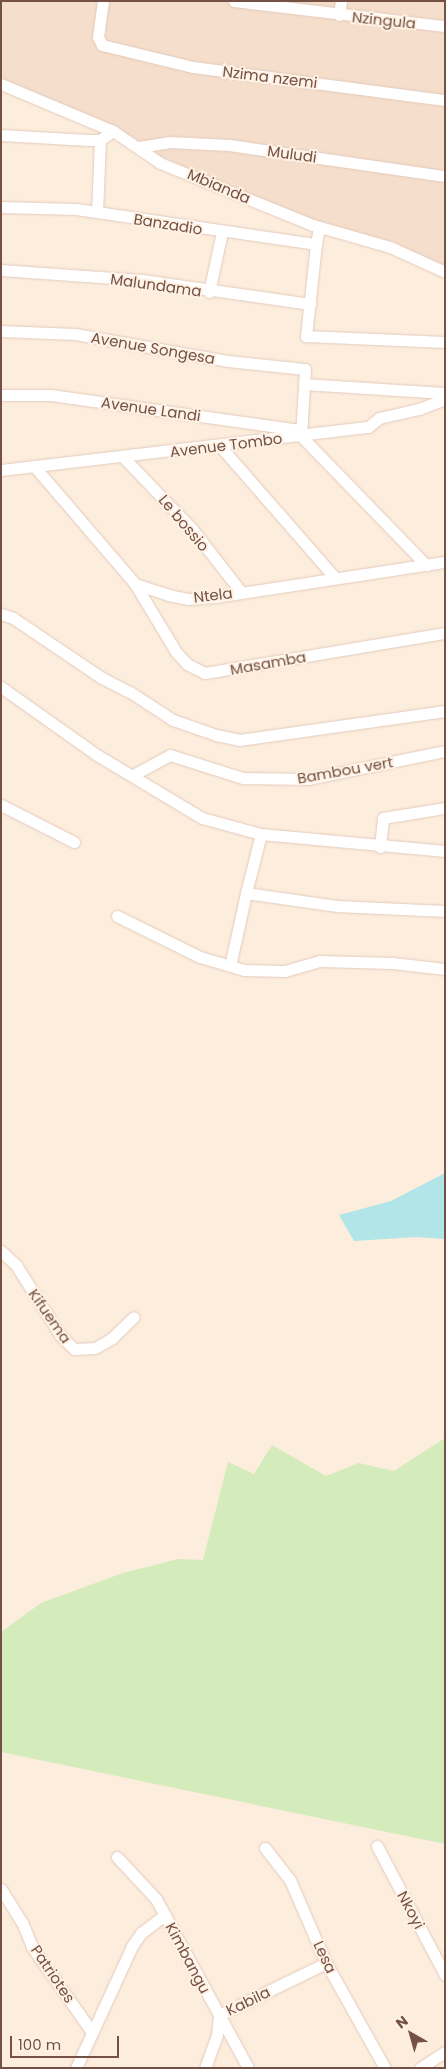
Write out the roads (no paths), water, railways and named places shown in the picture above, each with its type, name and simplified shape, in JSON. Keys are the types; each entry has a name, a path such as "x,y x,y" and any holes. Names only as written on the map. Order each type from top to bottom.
{"street":[{"name":"Nzima nzemi","path":"103,1 99,41 102,45 193,67 445,100"},
{"name":"Nzingula","path":"234,1 338,15 445,26"},
{"path":"338,15 341,1"},
{"name":"Mbianda","path":"1,84 113,131 160,163 319,227 390,248 445,272"},
{"path":"1,135 100,140 113,131"},
{"path":"97,212 100,140"},
{"name":"Muludi","path":"138,147 169,142 230,145 445,176"},
{"name":"Banzadio","path":"1,207 97,212 222,232 316,244"},
{"path":"319,227 306,336 445,342"},
{"path":"209,292 222,232"},
{"name":"Malundama","path":"1,270 142,280 209,292 310,304"},
{"name":"Avenue Songesa","path":"1,331 75,334 228,361 305,369 304,384"},
{"path":"426,566 301,433 304,384 445,393"},
{"name":"Avenue Landi","path":"1,395 51,396 301,433"},
{"name":"Avenue Tombo","path":"1,470 220,446 301,433 368,427 379,418 419,410 445,399"},
{"path":"220,446 334,578"},
{"name":"Le bossio","path":"123,457 192,529 241,592"},
{"path":"34,466 135,584"},
{"name":"Ntela","path":"135,584 188,599 445,562"},
{"name":"Masamba","path":"135,584 176,652 187,664 205,673 445,633"},
{"path":"1,614 45,638 102,678 130,692 166,716 216,735 239,740 445,711"},
{"path":"1,687 97,755 133,775 196,815 261,834 380,847 445,851"},
{"name":"Bambou vert","path":"133,775 170,755 243,778 308,779 445,751"},
{"path":"1,805 74,842"},
{"path":"380,847 381,819 445,808"},
{"path":"230,966 261,834"},
{"path":"246,893 337,906 445,911"},
{"path":"117,916 200,957 230,966 285,971 320,961 393,963 445,969"},
{"name":"Kifuema","path":"1,1251 16,1265 60,1336 74,1349 95,1348 112,1338 134,1317"},
{"name":"Nkoyi","path":"377,1846 440,1952 445,1975"},
{"name":"Lesa","path":"265,1848 290,1880 326,1963 385,2068"},
{"name":"Kimbangu","path":"117,1857 156,1899 248,2068"},
{"name":"Patriotes","path":"1,1889 6,1902 32,1946 81,2016 94,2028"},
{"path":"76,2068 136,1938 165,1915"},
{"name":"Kabila","path":"205,2068 217,2035 219,2015 326,1963"},
{"path":"420,2068 445,2052"}],"water":[{"path":"445,1173 445,1239 416,1237 354,1241 339,1215 391,1201"}]}
